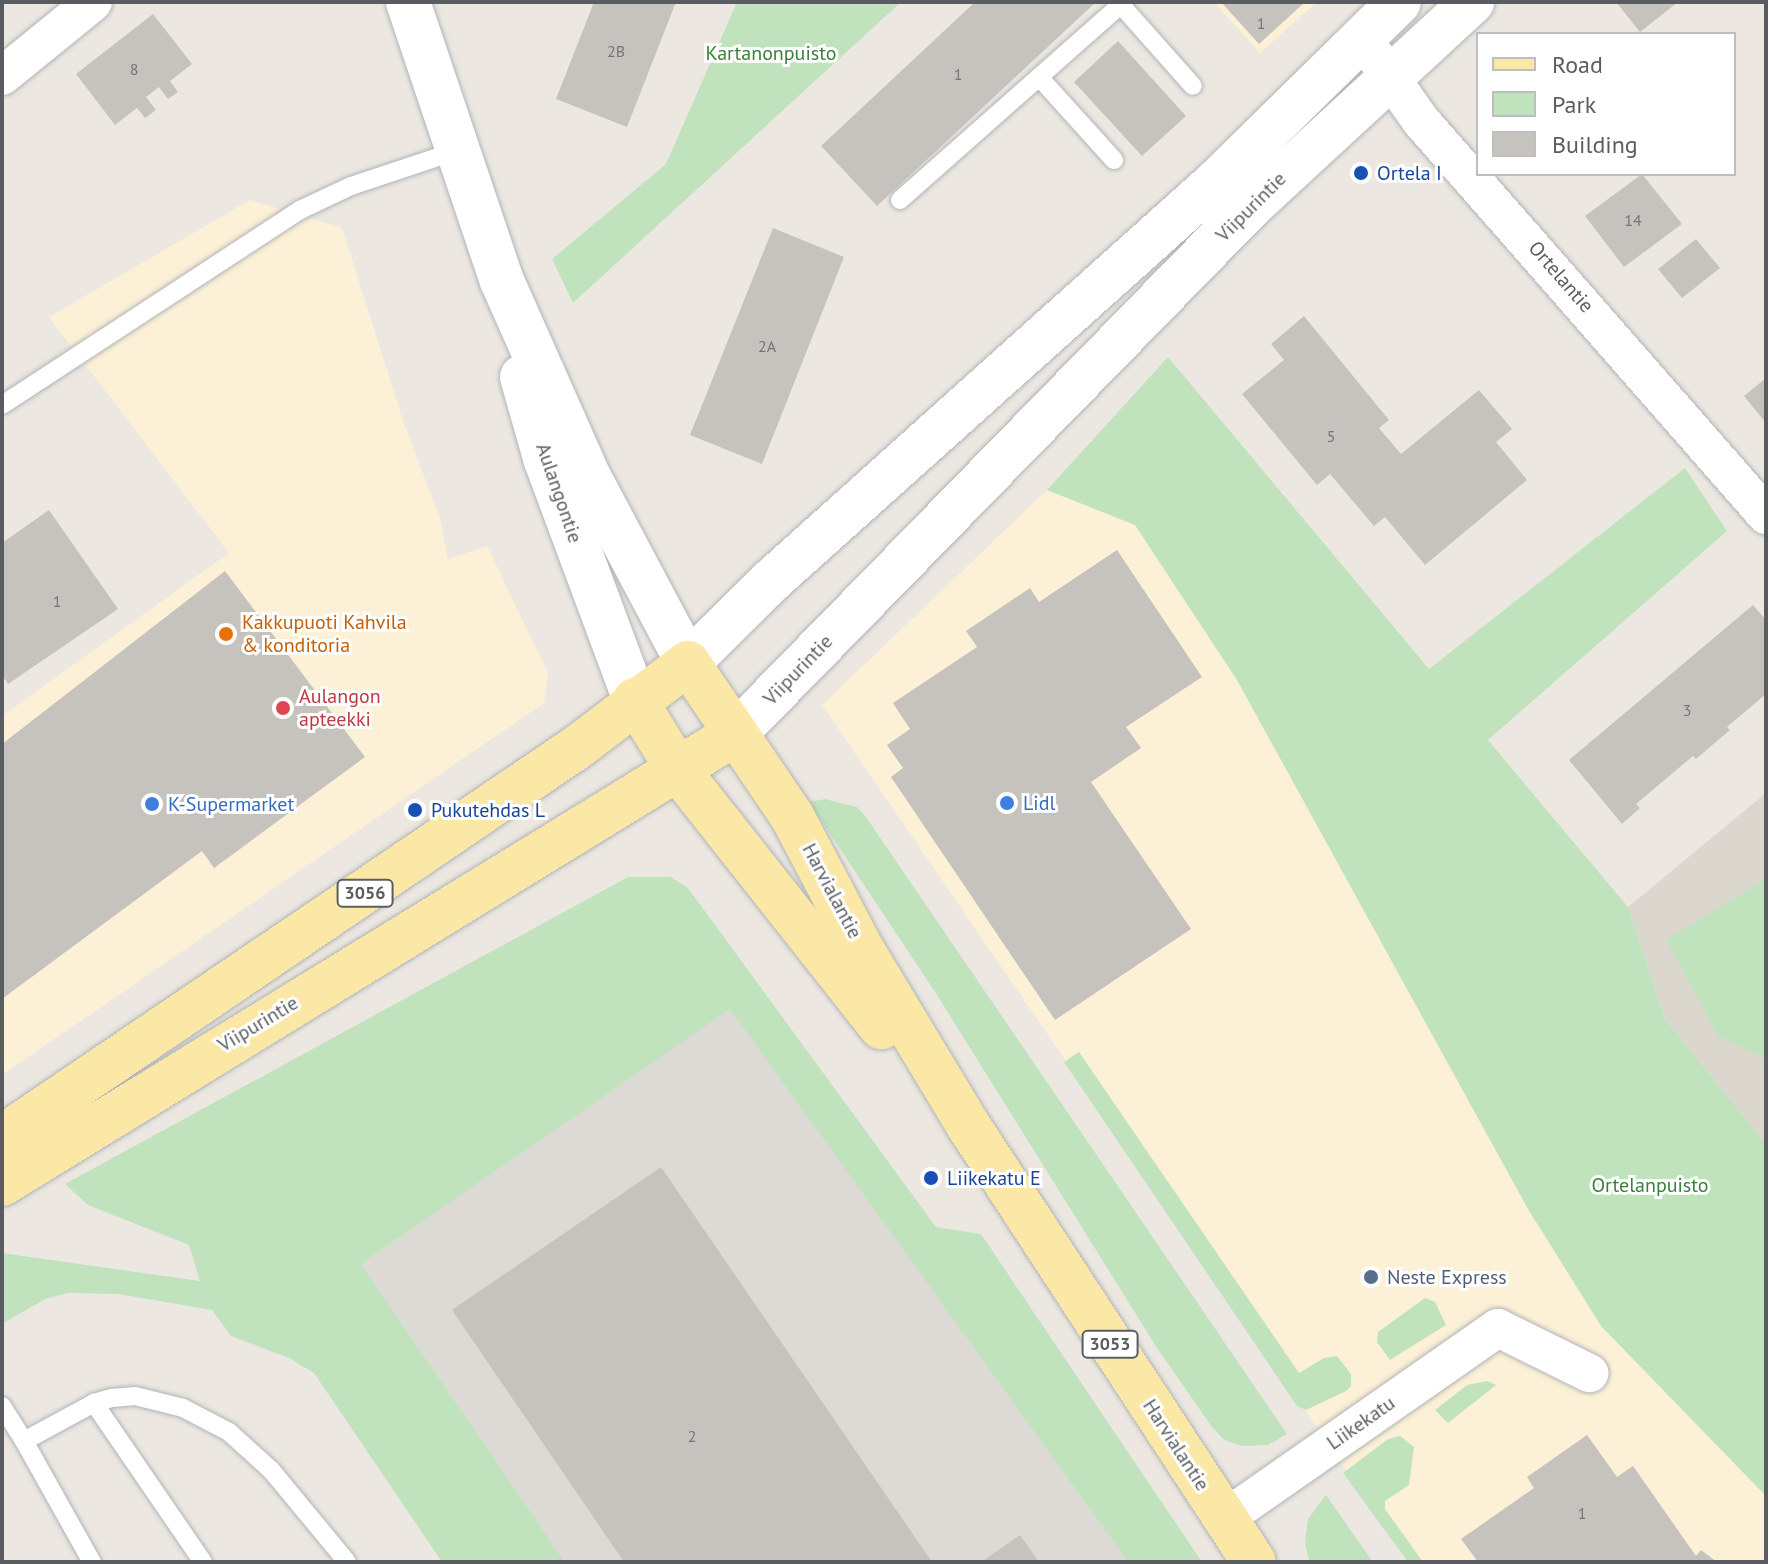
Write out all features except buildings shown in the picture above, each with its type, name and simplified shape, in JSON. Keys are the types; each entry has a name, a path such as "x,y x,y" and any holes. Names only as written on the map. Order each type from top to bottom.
{"main road":[{"name":"Aulangontie","path":"408,2 502,281 589,477 688,663"},
{"name":"Viipurintie","path":"2,1184 32,1133 579,746 635,700 688,663 780,573 1207,191 1361,36 1399,2"},
{"name":"Viipurintie","path":"32,1133 678,770 735,734 1249,208 1388,76 1472,2"},
{"name":"Aulangontie","path":"502,281 517,359 545,458 635,700"},
{"name":"Harvialantie","path":"688,663 792,816 863,951 968,1125 1254,1562"},
{"name":"Harvialantie","path":"635,700 678,770 904,1056 968,1125"}],"street":[{"path":"2,76 93,2"},
{"name":"Ortelantie","path":"1361,36 1421,121 1766,515"},
{"name":"Liikekatu","path":"1224,1519 1498,1328 1589,1373"}],"lane":[{"path":"900,200 1122,3 1193,86"},
{"path":"1039,77 1114,160"},
{"path":"2,405 300,210 351,186 459,150"},
{"path":"24,1441 94,1403 135,1396 159,1399 205,1418 229,1432 271,1470 347,1562"},
{"path":"94,1403 203,1562"},
{"path":"2,1406 92,1562"}],"shaded area":[{"path":"1214,2 1317,2 1260,53"},
{"path":"250,200 342,228 404,424 440,518 448,559 487,546 548,673 544,703 2,1075 2,716 229,553 49,317"},
{"path":"1047,490 1135,524 1237,680 1528,1209 1601,1326 1766,1496 1766,1562 1409,1562 822,705"},
{"path":"1766,793 1766,1144 1665,1019 1628,907"},
{"path":"730,1008 1128,1562 565,1562 361,1264"}],"green space":[{"name":"Kartanonpuisto","path":"737,2 901,2 573,303 552,259 666,164"},
{"name":"Ortelanpuisto","path":"1168,357 1429,669 1685,468 1727,531 1488,740 1628,907 1665,1019 1766,1144 1766,1496 1601,1326 1528,1209 1237,680 1135,525 1047,490"},
{"path":"825,799 857,807 866,817 1287,1434 1268,1445 1243,1446 1224,1440 1212,1427 1157,1348 937,995 809,802"},
{"path":"628,877 671,877 688,888 936,1227 981,1234 1202,1562 1128,1562 730,1009 361,1264 565,1562 442,1562 314,1373 289,1358 231,1336 212,1310 118,1294 68,1293 45,1299 2,1324 2,1253 200,1281 189,1245 88,1205 65,1184"},
{"path":"1766,879 1764,1058 1718,1036 1666,940"},
{"path":"1079,1052 1299,1373 1324,1358 1337,1356 1351,1374 1351,1386 1346,1391 1306,1410 1297,1406 1064,1062"},
{"path":"1425,1298 1435,1302 1446,1325 1390,1360 1377,1342 1378,1332"},
{"path":"1487,1381 1496,1385 1448,1423 1435,1410 1467,1385"},
{"path":"1400,1436 1414,1447 1409,1485 1385,1501 1385,1509 1423,1562 1408,1562 1343,1473 1388,1439"},
{"path":"1326,1495 1373,1562 1309,1562 1305,1542 1308,1519"}],"place":[{"name":"Ortela I","path":"1361,173"},
{"name":"Kakkupuoti Kahvila & konditoria","path":"226,634"},
{"name":"Aulangon apteekki","path":"283,708"},
{"name":"Lidl","path":"1007,803"},
{"name":"K-Supermarket","path":"152,804"},
{"name":"Pukutehdas L","path":"415,810"},
{"name":"Liikekatu E","path":"931,1178"},
{"name":"Neste Express","path":"1371,1277"}]}
